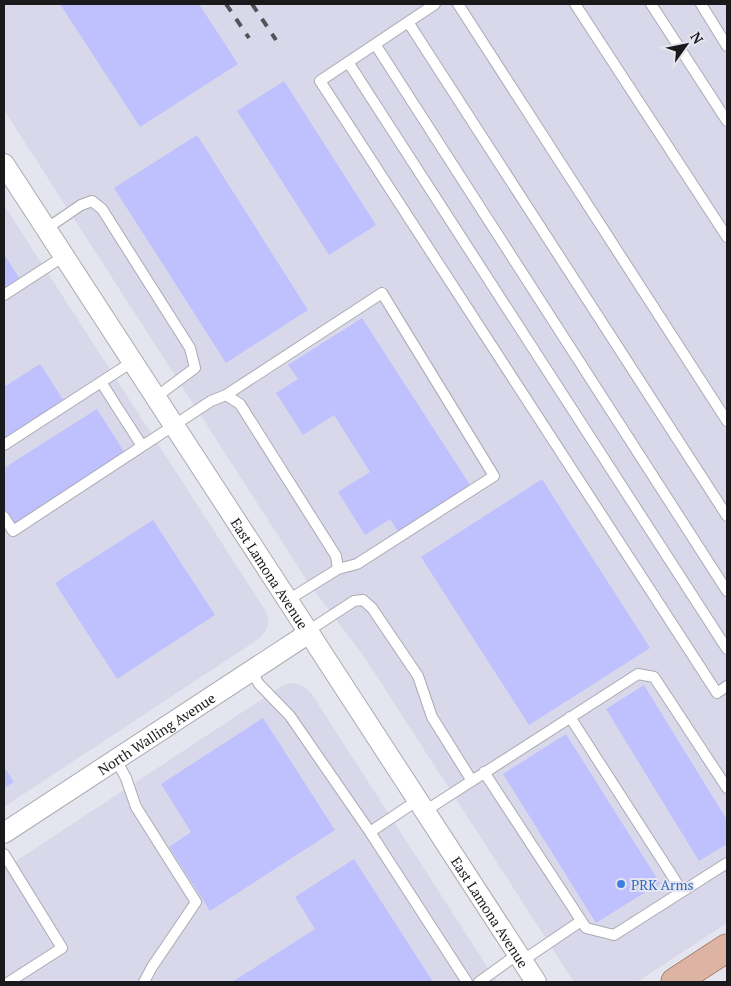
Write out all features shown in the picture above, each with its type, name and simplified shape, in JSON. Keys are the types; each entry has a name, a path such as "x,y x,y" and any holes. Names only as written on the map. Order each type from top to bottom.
{"main road":[{"path":"675,982 727,948"}],"street":[{"name":"East Lamona Avenue","path":"4,164 536,982"},
{"name":"North Walling Avenue","path":"4,833 308,632"}],"lane":[{"path":"435,4 320,80 717,693 727,686"},
{"path":"458,4 727,421"},
{"path":"575,4 727,238"},
{"path":"651,4 727,121"},
{"path":"701,4 727,46"},
{"path":"408,22 727,516"},
{"path":"375,44 727,591"},
{"path":"348,62 727,649"},
{"path":"46,229 81,205 92,201 102,209 190,348 195,368 156,397"},
{"path":"4,295 64,256"},
{"path":"4,517 13,531 142,446 211,402 226,395 382,293 494,476 357,564 338,569 288,600"},
{"path":"4,445 132,362"},
{"path":"101,382 142,446"},
{"path":"226,395 240,404 276,459 336,556 338,569"},
{"path":"308,632 354,601 364,600 372,608 418,676 432,717 472,781"},
{"path":"251,671 259,684 290,716 370,832 466,982"},
{"path":"370,832 472,781 638,674 654,677 727,788"},
{"path":"570,717 682,891"},
{"path":"116,760 126,778 136,807 196,902 152,966 144,982"},
{"path":"484,772 586,928 614,935 727,863"},
{"path":"4,854 62,948 9,982"},
{"path":"479,982 581,921"}],"shaded area":[{"path":"4,4 727,4 727,923 637,982 574,982 365,658 308,582 4,110"},
{"path":"4,205 265,610 268,617 268,625 260,638 4,807"},
{"path":"290,683 305,687 311,693 497,982 4,982 4,869 282,686"}],"building":[{"path":"60,4 199,4 238,64 140,127"},
{"path":"284,81 376,225 329,255 237,111"},
{"path":"197,135 308,310 226,363 114,188"},
{"path":"4,254 19,278 4,288"},
{"path":"362,318 472,488 400,535 390,519 365,535 338,492 370,472 334,415 303,435 276,393 298,379 288,365"},
{"path":"40,364 64,401 4,440 4,387"},
{"path":"97,409 125,453 13,525 4,510 4,468"},
{"path":"542,479 650,648 529,725 421,557"},
{"path":"153,520 215,615 117,679 55,583"},
{"path":"644,685 727,820 727,844 699,861 606,709"},
{"path":"263,718 335,830 210,911 169,847 191,832 161,784"},
{"path":"566,734 660,883 596,923 503,774"},
{"path":"4,767 14,782 4,788"},
{"path":"354,859 433,982 232,982 315,929 295,897"}],"railway":[{"path":"226,4 249,38"},
{"path":"252,4 276,40"}],"place":[{"name":"PRK Arms","path":"621,884"}]}
